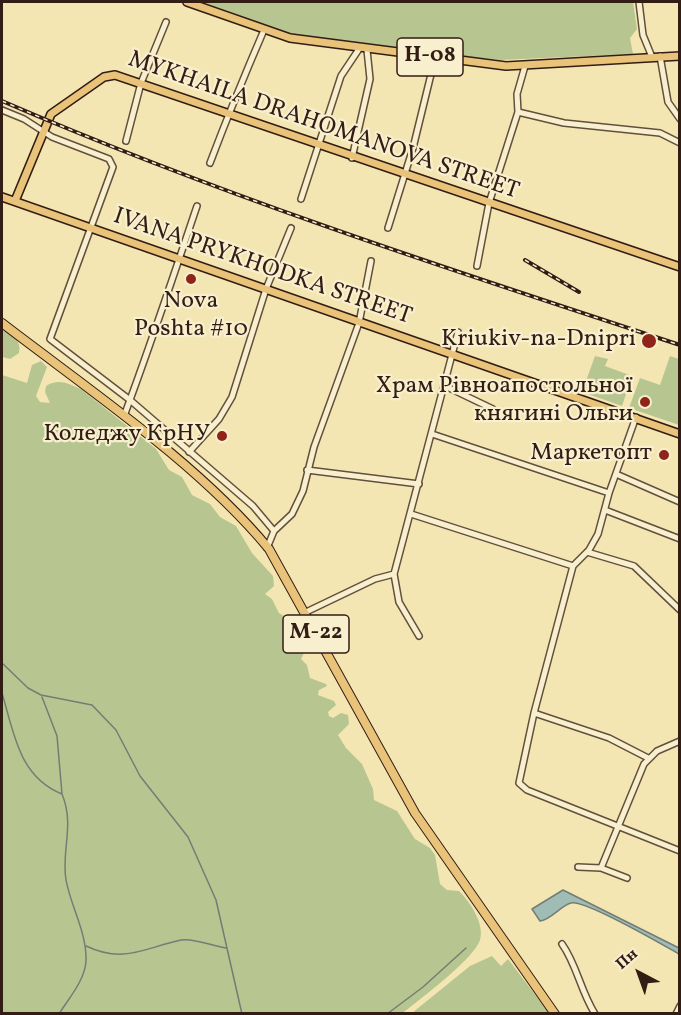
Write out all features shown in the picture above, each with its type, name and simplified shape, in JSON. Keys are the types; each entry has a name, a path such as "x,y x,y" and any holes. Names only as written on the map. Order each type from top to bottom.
{"highway":[{"name":"М-22","path":"2,323 124,416 240,516 267,548 415,813 555,1014"}],"main road":[{"name":"Н-08","path":"187,2 290,38 435,58 525,66 680,56"},
{"name":"MYKHAILA DRAHOMANOVA STREET","path":"15,201 54,111 104,77 119,76 352,158 680,267"},
{"name":"IVANA PRYKHODKA STREET","path":"2,197 680,434"}],"street":[{"path":"639,2 640,25 656,57 668,102 680,119"},
{"path":"126,141 141,83 166,22"},
{"path":"210,163 264,30"},
{"path":"301,199 341,76 363,49"},
{"path":"352,158 370,79 363,49"},
{"path":"388,228 405,175 435,58"},
{"path":"477,266 489,203 518,112 517,94 525,66"},
{"path":"2,110 44,130 52,137 109,159 113,171 50,339 130,400 253,506 274,531"},
{"path":"518,112 564,123 660,133 680,143"},
{"path":"124,416 152,344 158,315 197,206"},
{"path":"189,452 219,419 230,401 266,290 291,228"},
{"path":"267,548 274,531 292,514 298,503 359,323 371,261"},
{"path":"419,636 399,602 394,587 394,574 458,332"},
{"path":"445,386 493,409"},
{"path":"636,417 605,510 587,552 573,566 534,713 519,783 527,790 680,851"},
{"path":"432,434 609,493"},
{"path":"308,470 419,484"},
{"path":"616,474 680,502"},
{"path":"605,510 680,539"},
{"path":"411,514 573,566"},
{"path":"587,552 634,566 680,610"},
{"path":"304,612 375,579 394,574"},
{"path":"534,713 609,738 648,758"},
{"path":"601,868 648,758 680,741"},
{"path":"578,867 601,868 627,878"},
{"path":"562,944 572,961 584,996 595,1014"},
{"path":"677,1013 680,1006"}],"green space":[{"path":"202,2 633,2 637,29 630,38 633,54 500,60 324,41 292,35"},
{"path":"2,329 15,338 20,348 19,353 10,359 2,357"},
{"path":"595,356 608,359 605,366 632,376 622,406 582,392"},
{"path":"670,356 679,359 679,425 629,408 640,378 660,385"},
{"path":"41,361 47,367 36,396 40,402 50,403 45,392 46,386 55,382 81,389 156,449 169,470 182,477 192,495 210,504 220,517 236,526 252,553 273,576 274,586 265,594 272,599 279,613 288,619 292,639 303,640 307,647 301,659 307,665 310,678 327,686 319,690 318,695 334,701 336,705 328,712 329,716 333,718 341,713 348,715 349,724 338,735 346,748 362,764 373,789 374,800 397,811 415,839 430,848 435,855 440,884 447,890 459,891 476,914 481,934 476,948 446,978 403,1013 2,1013 2,375 27,383 32,365"},
{"path":"492,956 501,966 508,959 549,1013 412,1013 470,966"}],"water":[{"path":"563,890 679,948 679,954 624,924 579,904 571,903 540,921 532,909"}],"waterway":[{"path":"2,663 28,688 41,695 92,705 116,730 140,776 188,837 216,900 242,1014"},
{"path":"2,693 15,738 27,765 36,777 62,794 66,806 68,827 65,858 66,880 84,940 86,961 80,982 59,1014"},
{"path":"42,697 57,736 62,794"},
{"path":"86,946 112,954 134,953 181,940 198,941 226,948"},
{"path":"387,1014 423,987 466,948"}],"railway":[{"path":"2,101 85,136 253,200 423,260 680,345"},
{"path":"525,260 579,292"}],"place":[{"name":"Nova Poshta #10","path":"191,279"},
{"name":"Kriukiv-na-Dnipri","path":"649,341"},
{"name":"Храм Рівноапостольної княгині Ольги","path":"645,402"},
{"name":"Коледжу КрНУ","path":"222,436"},
{"name":"Маркетопт","path":"664,455"}]}
